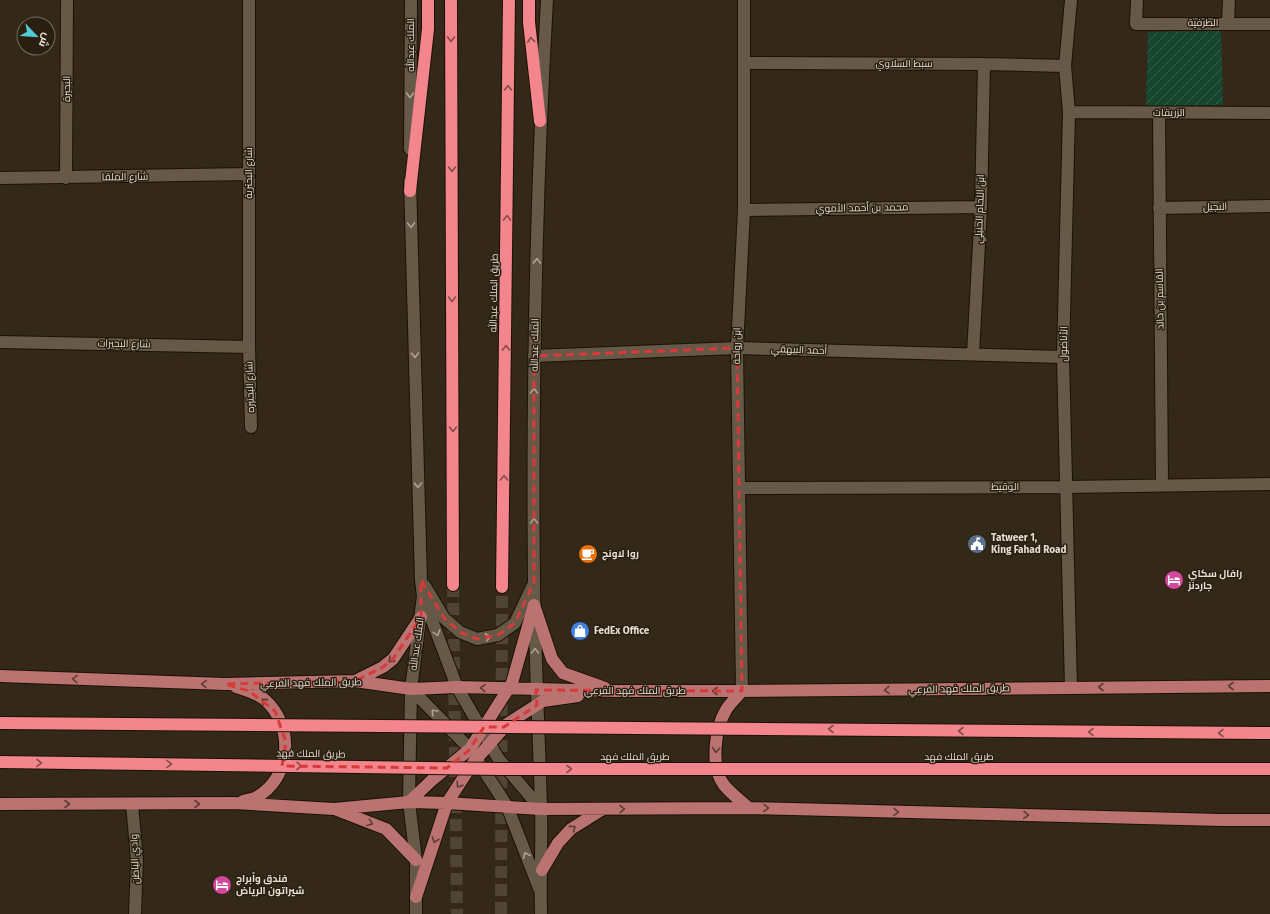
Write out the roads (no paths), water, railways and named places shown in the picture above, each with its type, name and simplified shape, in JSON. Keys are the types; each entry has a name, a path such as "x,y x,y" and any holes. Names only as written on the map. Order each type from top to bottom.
{"highway":[{"path":"410,191 428,29 428,0"},
{"path":"451,0 453,585"},
{"name":"طريق الملك عبدالله","path":"502,587 509,0"},
{"path":"529,0 529,22 540,121"},
{"path":"0,723 1265,733"},
{"name":"طريق الملك فهد","path":"0,762 500,769 1270,769"}],"main road":[{"path":"416,897 447,803 474,754 482,730 512,683 534,605"},
{"path":"534,605 552,659 563,673 615,691"},
{"path":"355,680 383,667 393,659 421,616"},
{"name":"طريق الملك فهد الفرعي","path":"0,676 224,684 355,680 411,689 457,687 615,691 1270,686"},
{"path":"224,684 248,691 263,699 275,711 283,726 286,742 284,759 279,774 268,788 255,798 234,803"},
{"path":"409,802 432,780 490,743 507,724 543,701 615,691"},
{"path":"742,691 726,709 721,722 715,755 718,772 724,785 749,808"},
{"path":"0,804 234,803 334,809 409,802 541,809 749,808 1270,820"},
{"path":"334,809 386,829 416,860"},
{"path":"542,870 558,843 571,829 604,809"}],"street":[{"name":"البحيرة","path":"66,178 67,0"},
{"name":"شارع البحترية","path":"249,0 249,347"},
{"name":"الملك عبدالله","path":"409,802 411,689 423,596 421,580 410,191 411,0"},
{"name":"الملك عبدالله","path":"541,809 534,605 534,356 540,121 547,0"},
{"name":"ابن رواحة","path":"742,691 737,348 744,210 744,0"},
{"name":"الأناضول","path":"1071,0 1065,66 1069,112 1063,357 1071,688"},
{"name":"الطرفية","path":"1137,0 1136,24 1270,24"},
{"path":"1228,23 1229,0"},
{"name":"سبط السلاوي","path":"744,63 984,64 1065,66"},
{"name":"ابن اللحام الحنبلي","path":"973,354 981,207 984,64"},
{"name":"الزريقات","path":"1069,112 1270,113"},
{"name":"القاسم بن خالد","path":"1159,113 1162,485"},
{"name":"شارع الملقا","path":"0,178 250,174"},
{"name":"النجيل","path":"1159,208 1270,206"},
{"name":"محمد بن أحمد الأموي","path":"744,210 981,207"},
{"name":"شارع البحيرات","path":"0,342 249,347"},
{"name":"شارع البحتيره","path":"249,347 251,427"},
{"name":"أحمد البيهقي","path":"534,356 737,348 1063,357"},
{"name":"الوقيط","path":"740,488 1065,487 1270,484"},
{"path":"421,580 444,618 460,632 477,640 498,636 515,623 524,607 534,582"},
{"path":"423,596 457,687 498,758 541,809 541,914"},
{"path":"411,689 474,754 507,806 541,891"},
{"path":"409,802 416,860 416,914"},
{"name":"وادي الباطن","path":"132,804 137,860 135,914"}],"tunnel":[{"path":"453,585 457,914"},
{"path":"501,914 502,587"}],"place":[{"name":"Tatweer 1, King Fahad Road","path":"977,544"},
{"name":"روا لاونج","path":"588,554"},
{"name":"رافال سكاي جاردنز","path":"1174,580"},
{"name":"FedEx Office","path":"580,631"},
{"name":"فندق وأبراج شيراتون الرياض","path":"222,885"}]}
